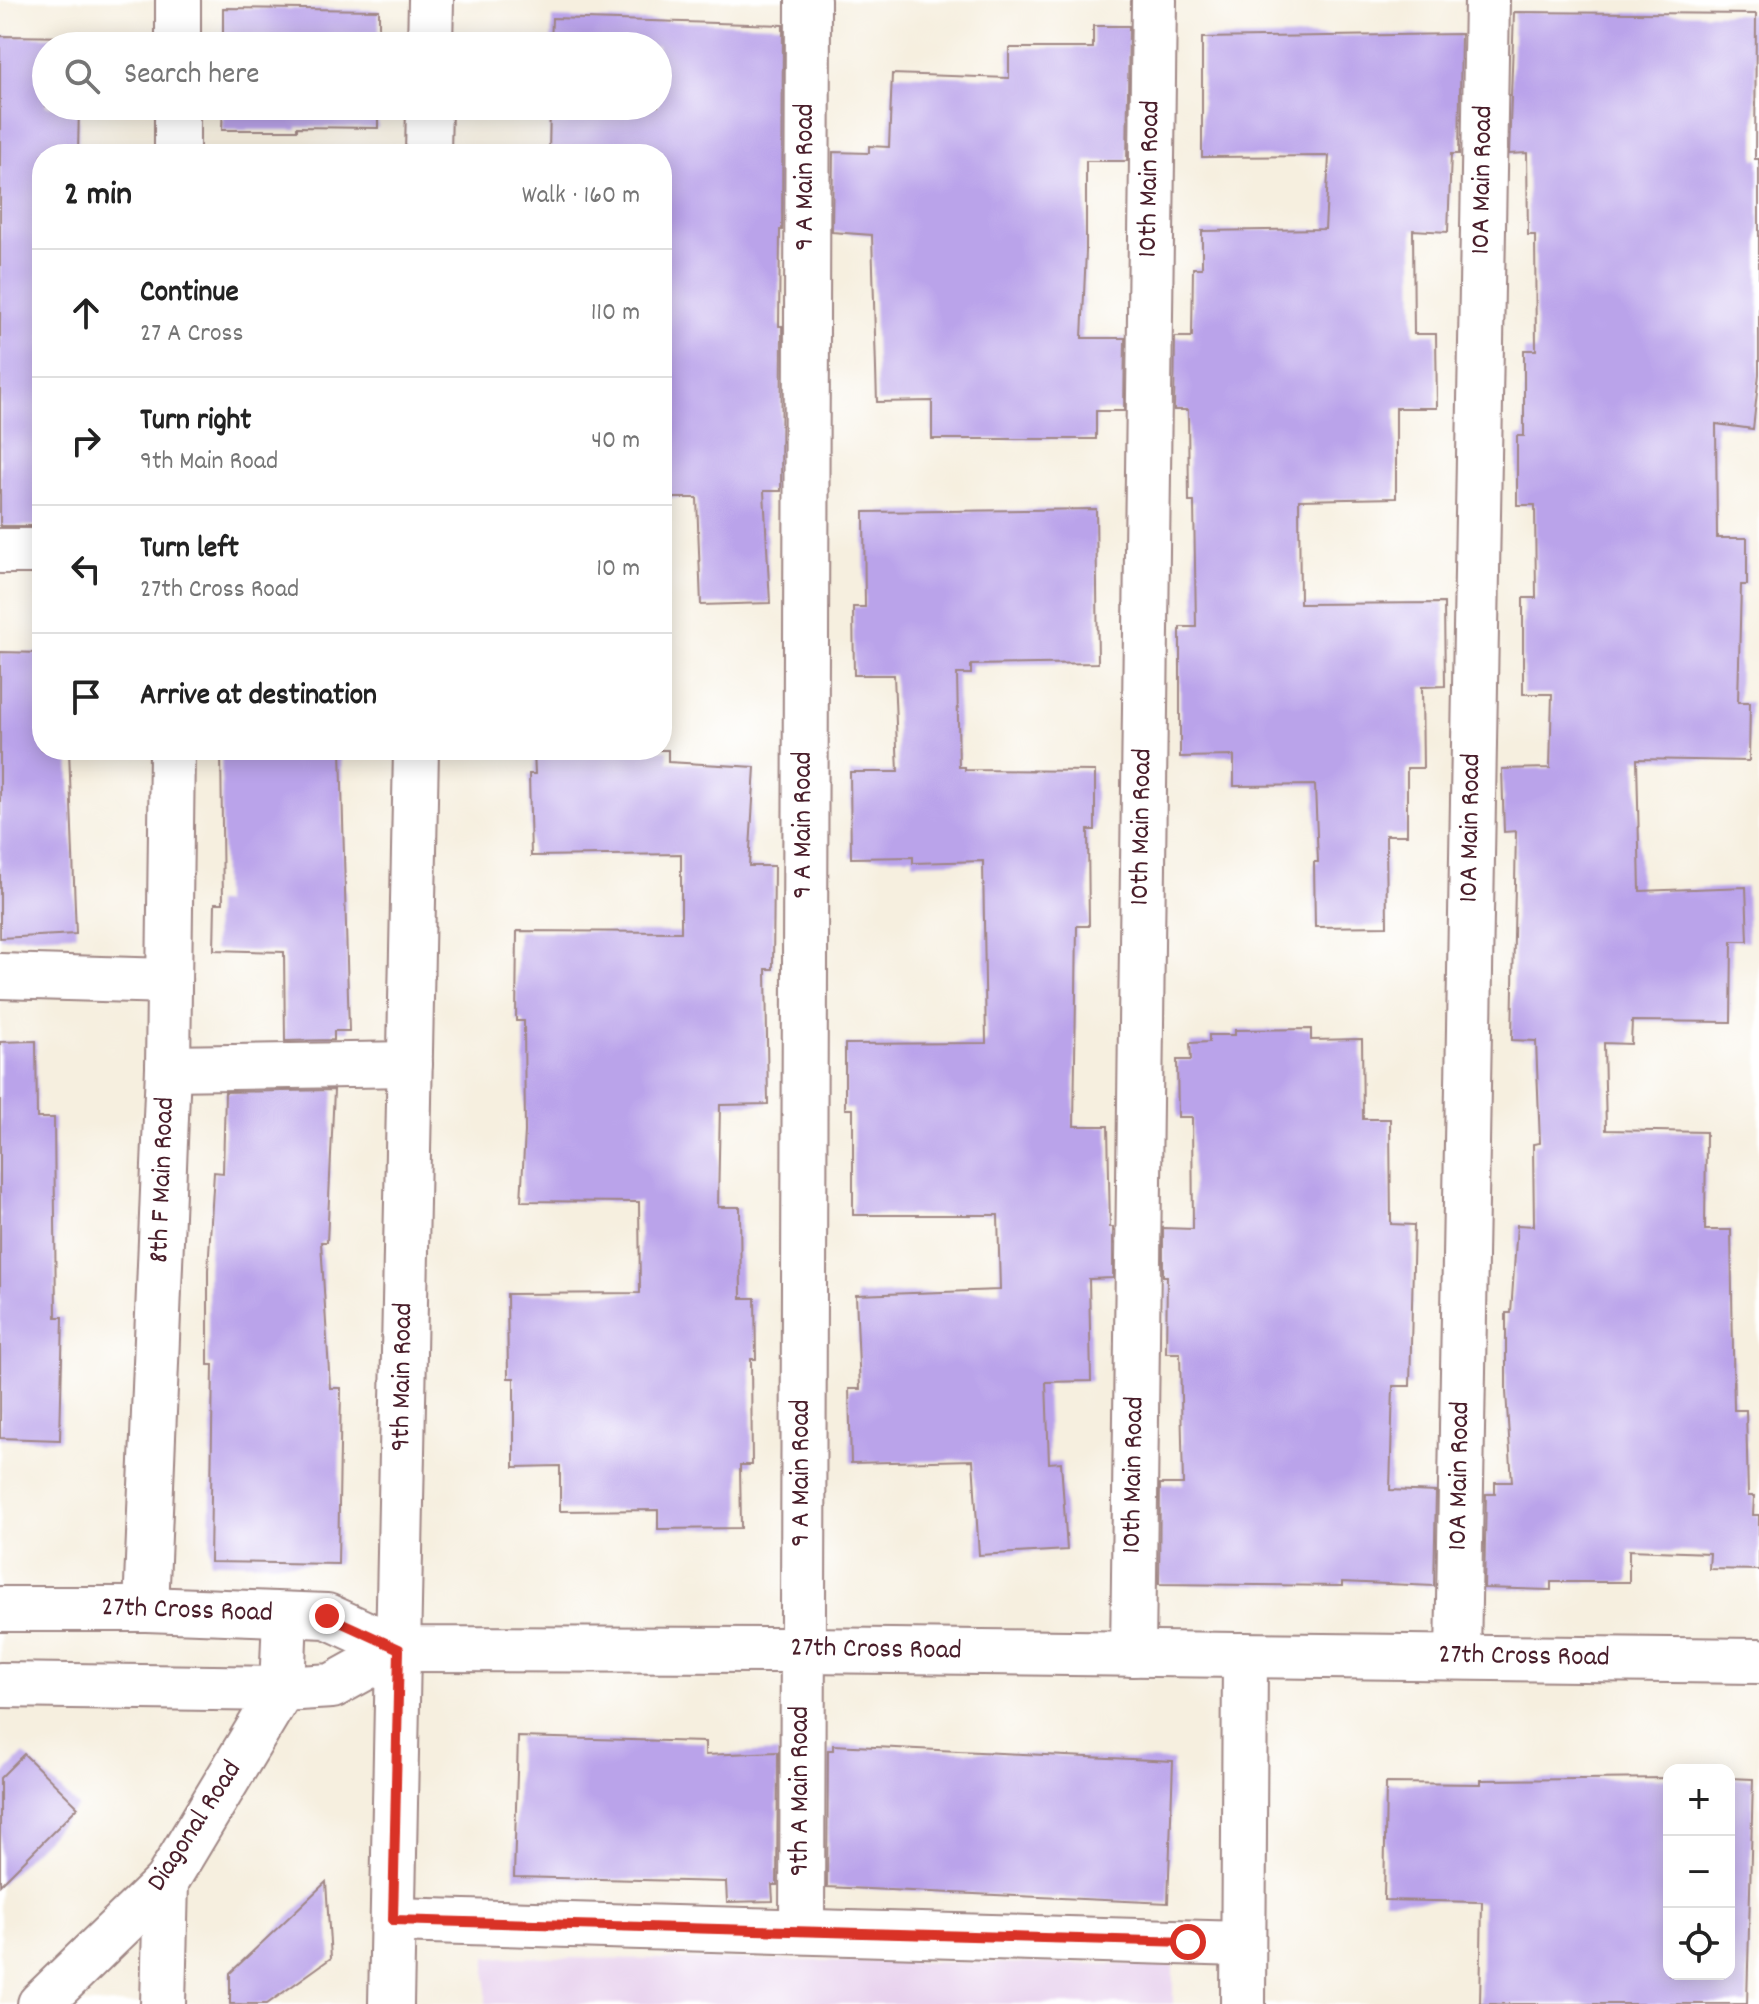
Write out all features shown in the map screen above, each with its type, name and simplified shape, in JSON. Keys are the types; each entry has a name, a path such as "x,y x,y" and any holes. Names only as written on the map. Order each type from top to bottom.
{"street":[{"path":"178,0 178,32"},
{"path":"430,32 431,0"},
{"name":"9 A Main Road","path":"802,1650 808,0"},
{"name":"10th Main Road","path":"1133,1654 1154,0"},
{"name":"10A Main Road","path":"1458,1657 1487,0"},
{"path":"177,120 177,144"},
{"path":"428,144 429,120"},
{"path":"0,551 32,551"},
{"name":"8th F Main Road","path":"146,1609 168,1068 172,760"},
{"name":"9th Main Road","path":"391,2004 416,760"},
{"path":"0,976 169,981"},
{"path":"168,1068 410,1064"},
{"name":"27th Cross Road","path":"0,1609 146,1609 327,1616 399,1649 802,1650 1759,1661"},
{"name":"Diagonal Road","path":"40,2004 166,1882 282,1689 285,1615"},
{"path":"0,1685 282,1689 332,1686 399,1649"},
{"name":"9th A Main Road","path":"802,1650 802,1931"},
{"path":"1243,2004 1245,1655"},
{"path":"163,2004 166,1882"},
{"path":"393,1920 1243,1944"}],"shaded area":[{"path":"486,1957 1173,1965 1173,2004 486,2004"}],"building":[{"path":"223,8 379,10 379,32 223,32"},
{"path":"1514,12 1756,14 1759,374 1753,429 1716,424 1717,538 1747,538 1747,585 1741,585 1738,702 1750,702 1749,761 1637,759 1640,891 1746,887 1748,941 1732,941 1731,1022 1632,1021 1631,1044 1604,1043 1606,1130 1706,1132 1705,1230 1731,1230 1734,1410 1746,1410 1748,1496 1754,1496 1753,1515 1759,1515 1759,1570 1709,1569 1710,1553 1629,1550 1629,1582 1551,1582 1551,1590 1484,1588 1486,1494 1495,1494 1495,1482 1512,1482 1506,1392 1506,1313 1511,1313 1517,1225 1534,1226 1533,1144 1540,1143 1536,1041 1512,1040 1516,831 1504,832 1502,769 1550,768 1552,694 1523,694 1523,598 1536,598 1535,505 1517,505 1517,436 1524,436 1524,350 1536,350 1535,235 1528,235 1527,153 1509,154"},
{"path":"552,18 783,25 779,326 782,326 781,491 764,491 770,603 701,605 697,498 672,498 672,144 549,144 550,120 672,120 672,32 552,32"},
{"path":"1093,26 1129,26 1127,161 1086,161 1082,338 1125,338 1124,411 1096,411 1096,439 932,439 932,401 877,402 872,235 832,232 833,152 869,153 869,146 889,147 892,74 1009,78 1009,48 1093,48"},
{"path":"1461,34 1459,154 1451,154 1448,232 1413,230 1414,334 1436,334 1437,408 1396,408 1396,498 1299,500 1300,604 1444,603 1445,686 1422,687 1423,768 1407,768 1407,835 1386,835 1387,926 1315,927 1314,862 1318,862 1315,785 1234,786 1234,756 1180,757 1180,627 1196,627 1194,502 1189,502 1188,410 1174,410 1175,337 1192,337 1193,268 1202,268 1202,231 1325,229 1329,156 1202,157 1202,38"},
{"path":"0,36 32,36 32,120 79,120 78,144 32,144 32,526 0,526"},
{"path":"222,120 378,120 378,128 222,130"},
{"path":"1096,509 1098,663 971,665 971,674 957,674 959,767 965,767 965,770 1095,771 1095,830 1088,830 1089,926 1077,926 1074,1126 1108,1126 1110,1227 1113,1227 1113,1278 1089,1279 1091,1381 1046,1382 1049,1463 1061,1462 1067,1550 979,1555 973,1460 851,1463 849,1389 860,1389 856,1295 1000,1290 998,1215 853,1215 853,1109 845,1109 845,1044 986,1043 983,861 913,863 913,857 851,858 850,772 898,772 894,675 854,675 853,607 865,607 864,512"},
{"path":"0,652 32,653 32,760 69,760 76,934 0,938"},
{"path":"221,760 341,760 349,1031 334,1031 334,1040 285,1041 284,952 214,950 215,903 223,903"},
{"path":"534,760 668,760 755,767 749,866 774,866 773,969 766,969 768,1104 720,1105 718,1207 740,1207 741,1298 755,1298 756,1359 751,1359 752,1465 740,1465 741,1528 658,1529 658,1510 560,1511 560,1466 514,1467 514,1378 508,1378 507,1294 640,1293 639,1202 521,1201 525,1132 524,1021 516,1021 517,931 681,932 681,854 531,856 529,774 535,774"},
{"path":"1311,1029 1311,1040 1362,1039 1363,1119 1390,1119 1391,1224 1414,1225 1410,1386 1393,1386 1390,1490 1436,1492 1434,1586 1342,1582 1342,1586 1159,1584 1160,1484 1183,1484 1180,1353 1166,1353 1167,1276 1163,1276 1163,1228 1193,1229 1192,1117 1178,1117 1177,1060 1191,1060 1190,1043 1209,1042 1209,1035 1235,1035 1235,1030"},
{"path":"36,1041 37,1118 54,1118 56,1317 63,1317 60,1440 0,1438 0,1042"},
{"path":"334,1090 327,1242 321,1242 330,1388 341,1388 338,1564 210,1562 213,1365 208,1365 208,1270 214,1172 223,1173 225,1092"},
{"path":"518,1737 705,1742 705,1755 778,1752 777,1885 772,1885 773,1901 727,1902 726,1882 514,1877"},
{"path":"833,1745 1173,1761 1168,1903 827,1887 828,1750 833,1750"},
{"path":"24,1754 78,1807 0,1885 0,1778"},
{"path":"1663,1778 1663,1980 1735,1980 1735,1778 1753,1779 1747,2004 1480,2004 1482,1902 1384,1900 1386,1783 1481,1784 1481,1780"},
{"path":"326,1882 331,1958 267,2004 230,2004 230,1973"}],"route":[{"path":"327,1616 399,1649 393,1920 1188,1942"}]}
